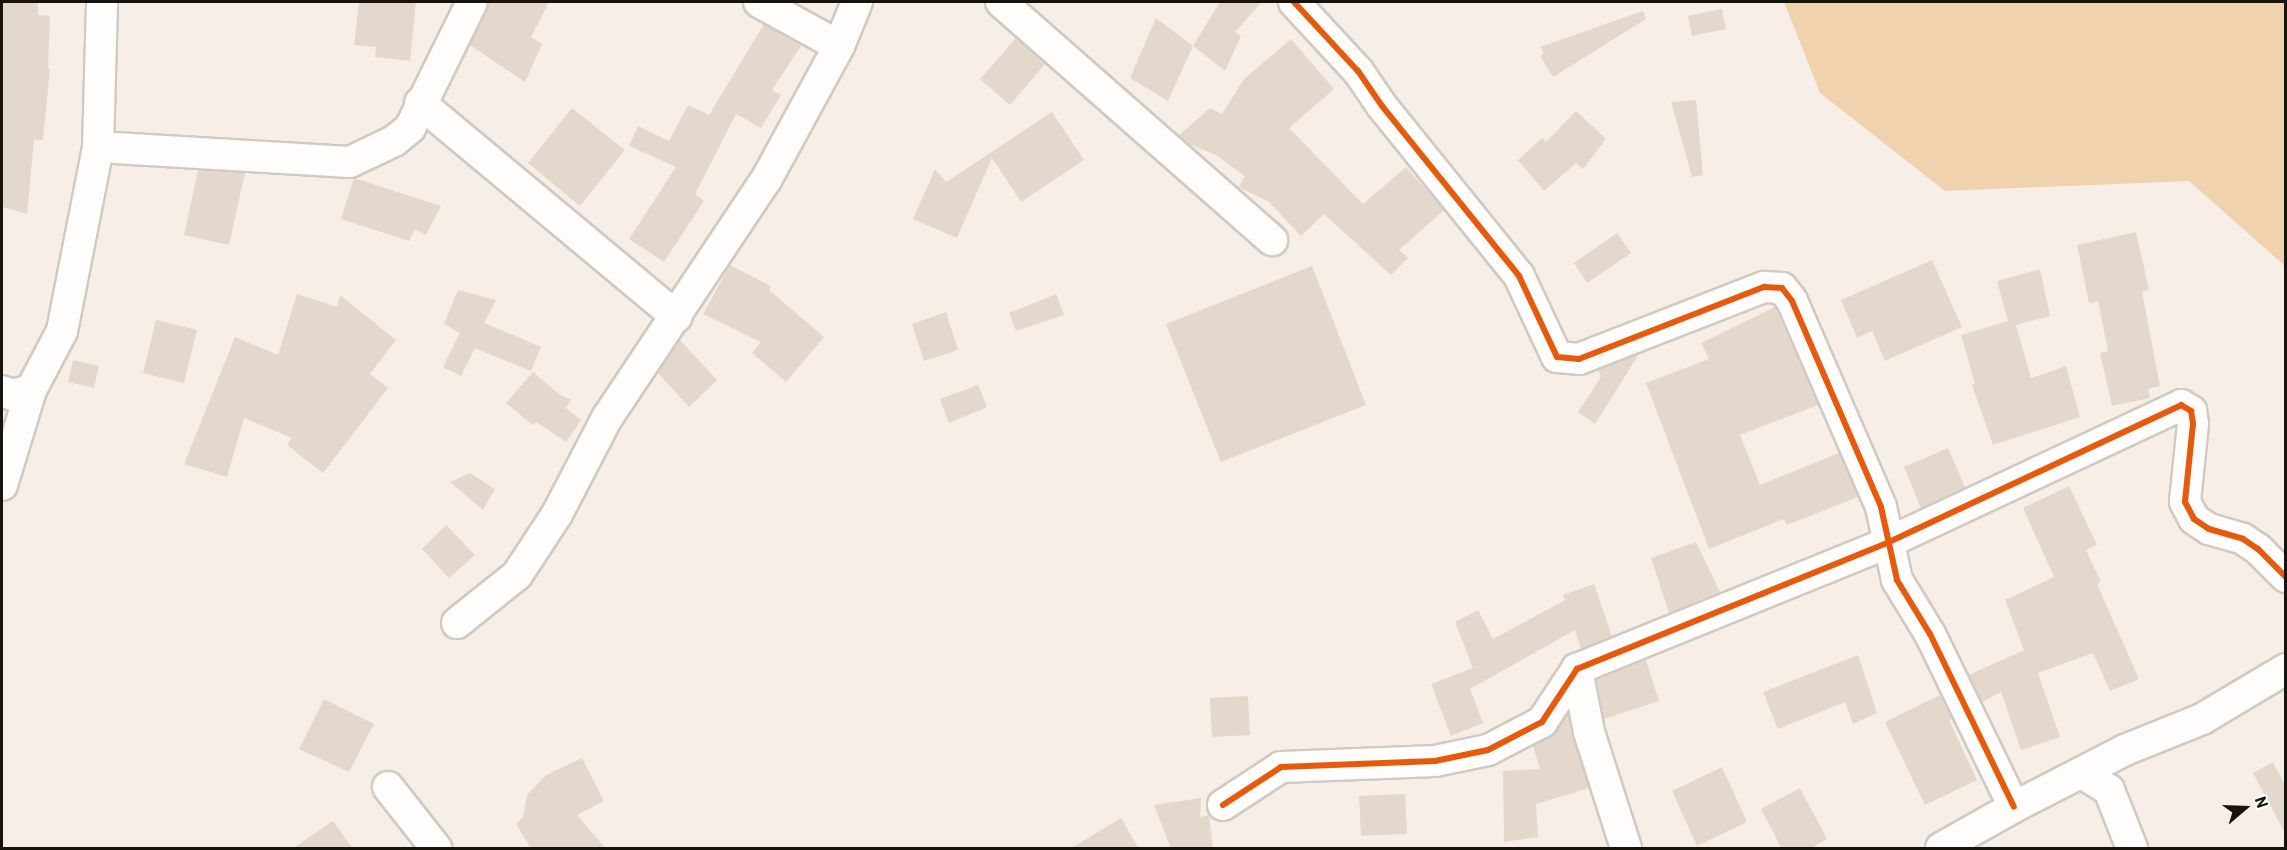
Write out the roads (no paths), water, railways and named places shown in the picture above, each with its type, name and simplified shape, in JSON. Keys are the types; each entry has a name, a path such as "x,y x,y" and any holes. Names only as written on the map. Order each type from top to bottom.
{"street":[{"path":"2,484 31,390 62,331 98,147 102,2"},
{"path":"98,147 350,162 394,141 410,128 420,103 472,2"},
{"path":"759,2 838,46"},
{"path":"457,623 517,575 557,514 607,418 677,317 766,180 838,46 856,2"},
{"path":"1001,2 1272,240"},
{"path":"1294,2 1358,71 1382,106 1519,276 1557,357 1579,358 1764,287 1782,288 1792,301 1881,507 1897,580 1930,634 2014,807"},
{"path":"420,103 677,317"},
{"path":"2,391 14,395 31,390"},
{"path":"1223,804 1281,767 1436,761 1488,750 1542,722 1577,669 1889,542 2181,405 2191,411 2193,424 2185,502 2193,519 2209,529 2243,539 2258,549 2286,577"},
{"path":"1577,669 1589,732 1626,849"},
{"path":"1943,848 2014,807 2126,750 2202,719 2286,669"},
{"path":"2082,773 2109,790 2132,849"},
{"path":"388,787 436,849"}]}
